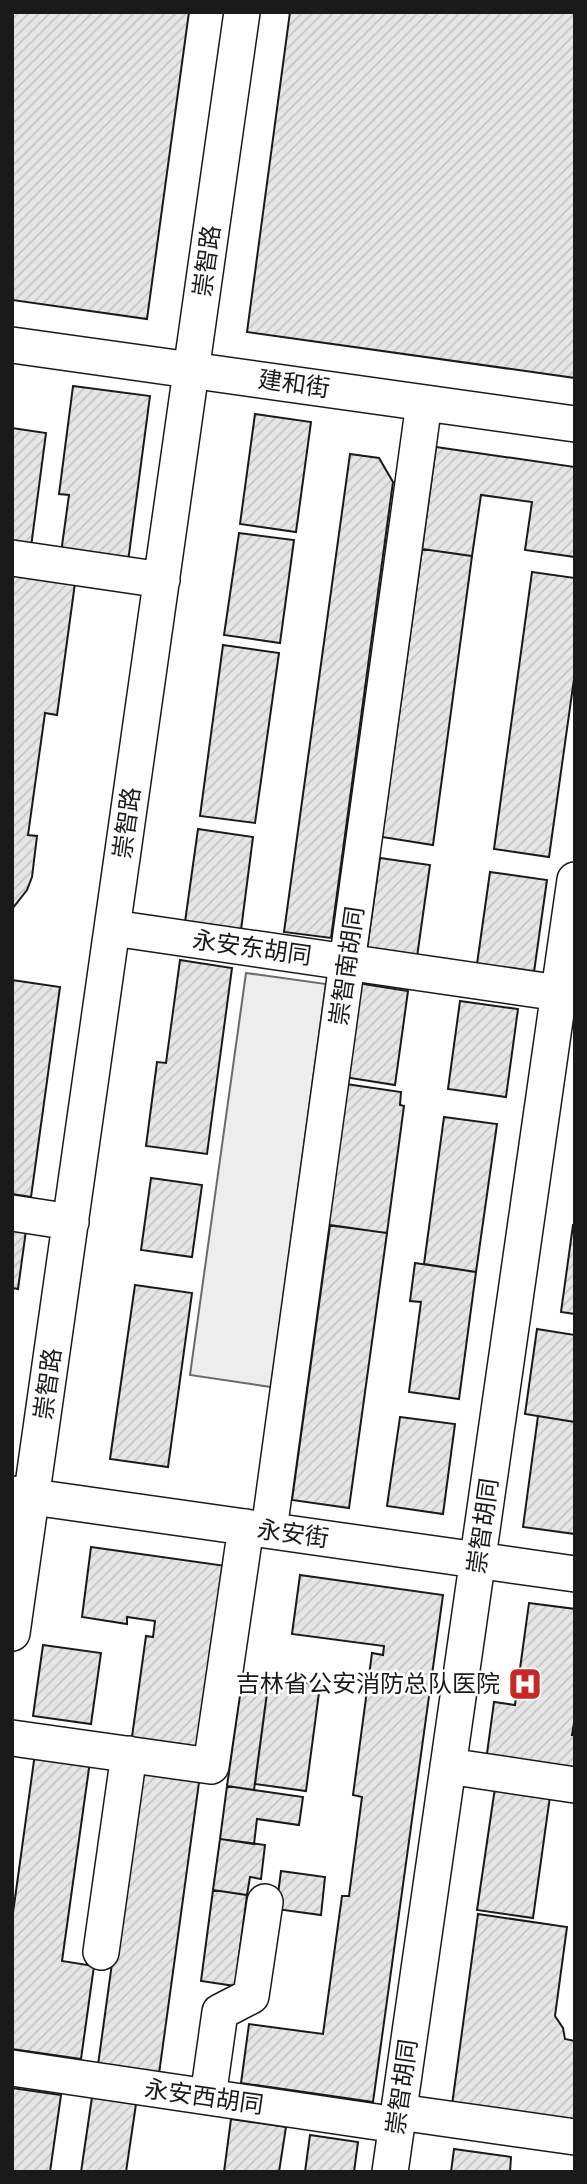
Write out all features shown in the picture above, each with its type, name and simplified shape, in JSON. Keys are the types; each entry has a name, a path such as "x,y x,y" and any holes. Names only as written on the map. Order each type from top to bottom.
{"street":[{"name":"崇智路","path":"12,1633 22,1495 71,1222 242,12"},
{"name":"建和街","path":"12,345 575,424"},
{"name":"崇智南胡同","path":"129,1754 211,1766 257,1529 347,962 424,403"},
{"path":"12,558 162,580"},
{"name":"崇智胡同","path":"390,2172 575,880"},
{"name":"永安东胡同","path":"113,928 559,993"},
{"path":"12,1213 71,1222"},
{"name":"永安街","path":"22,1495 575,1574"},
{"path":"12,1738 129,1754 101,1952"},
{"path":"448,1766 575,1785"},
{"path":"208,2097 219,2012 251,1996 265,1902"},
{"name":"永安西胡同","path":"12,2068 208,2097 575,2137"}],"shaded area":[{"path":"246,973 326,984 271,1387 190,1375"}],"building":[{"path":"12,12 189,12 147,319 12,300"},
{"path":"290,12 575,12 575,378 247,332"},
{"path":"73,386 150,396 128,562 61,553 69,495 59,494"},
{"path":"255,414 311,422 296,532 240,524"},
{"path":"12,428 46,433 31,547 12,544"},
{"path":"436,447 575,467 575,557 525,550 532,502 481,495 472,556 422,549"},
{"path":"350,454 379,458 393,482 331,938 284,932"},
{"path":"239,533 294,540 280,643 224,635"},
{"path":"422,549 472,556 433,845 382,837"},
{"path":"532,572 575,578 575,672 549,857 494,849"},
{"path":"12,575 75,583 57,715 45,713 28,835 37,836 32,877 27,890 12,909"},
{"path":"223,645 279,653 255,823 200,816"},
{"path":"198,829 253,837 241,930 185,922"},
{"path":"380,858 430,865 416,964 366,956"},
{"path":"490,872 547,880 533,979 476,971"},
{"path":"180,960 232,968 207,1154 146,1146 157,1062 166,1063"},
{"path":"12,980 60,987 31,1197 12,1194"},
{"path":"357,983 408,991 395,1085 344,1077"},
{"path":"460,1001 518,1009 506,1097 448,1089"},
{"path":"346,1084 401,1092 400,1105 404,1106 387,1233 326,1225"},
{"path":"444,1117 497,1124 476,1272 424,1264"},
{"path":"151,1178 202,1185 192,1257 141,1250"},
{"path":"12,1221 27,1223 18,1289 12,1288"},
{"path":"330,1225 387,1233 349,1508 292,1500"},
{"path":"575,1225 575,1314 561,1312"},
{"path":"415,1263 476,1272 459,1399 409,1392 421,1302 410,1301"},
{"path":"135,1285 192,1293 168,1467 110,1459"},
{"path":"537,1329 575,1335 575,1422 525,1414"},
{"path":"538,1416 575,1422 575,1534 523,1527"},
{"path":"400,1417 455,1424 443,1514 387,1506"},
{"path":"91,1547 226,1566 201,1754 131,1744 146,1636 153,1637 155,1621 127,1617 127,1624 82,1617"},
{"path":"300,1575 443,1595 373,2102 241,2083 249,2024 323,2034 342,1896 349,1896 362,1797 353,1795 372,1653 383,1655 384,1646 292,1634"},
{"name":"吉林省公安消防总队医院","path":"529,1603 575,1609 575,1717 572,1735 575,1735 575,1774 486,1761 494,1702 515,1705"},
{"path":"43,1645 101,1653 91,1724 33,1716"},
{"path":"243,1674 269,1678 254,1790 227,1786"},
{"path":"269,1678 320,1685 306,1791 255,1784"},
{"path":"36,1746 91,1754 62,1961 94,1966 81,2059 12,2049 12,1920"},
{"path":"139,1767 200,1775 159,2074 98,2065"},
{"path":"496,1781 551,1789 533,1918 477,1910"},
{"path":"227,1786 303,1797 299,1825 257,1819 254,1844 220,1839"},
{"path":"220,1839 265,1845 261,1879 250,1877 247,1895 213,1890"},
{"path":"281,1871 325,1877 321,1915 276,1909"},
{"path":"213,1890 247,1895 235,1986 201,1981"},
{"path":"478,1914 567,1927 555,2016 563,2028 565,2039 575,2041 575,2122 452,2105"},
{"path":"12,2088 61,2095 50,2172 12,2172"},
{"path":"92,2097 136,2104 126,2172 81,2172"},
{"path":"231,2119 286,2127 279,2172 224,2172"},
{"path":"310,2135 358,2142 354,2172 305,2172"},
{"path":"454,2149 511,2157 510,2172 451,2172"}],"place":[{"name":"吉林省公安消防总队医院","path":"525,1684"}]}
